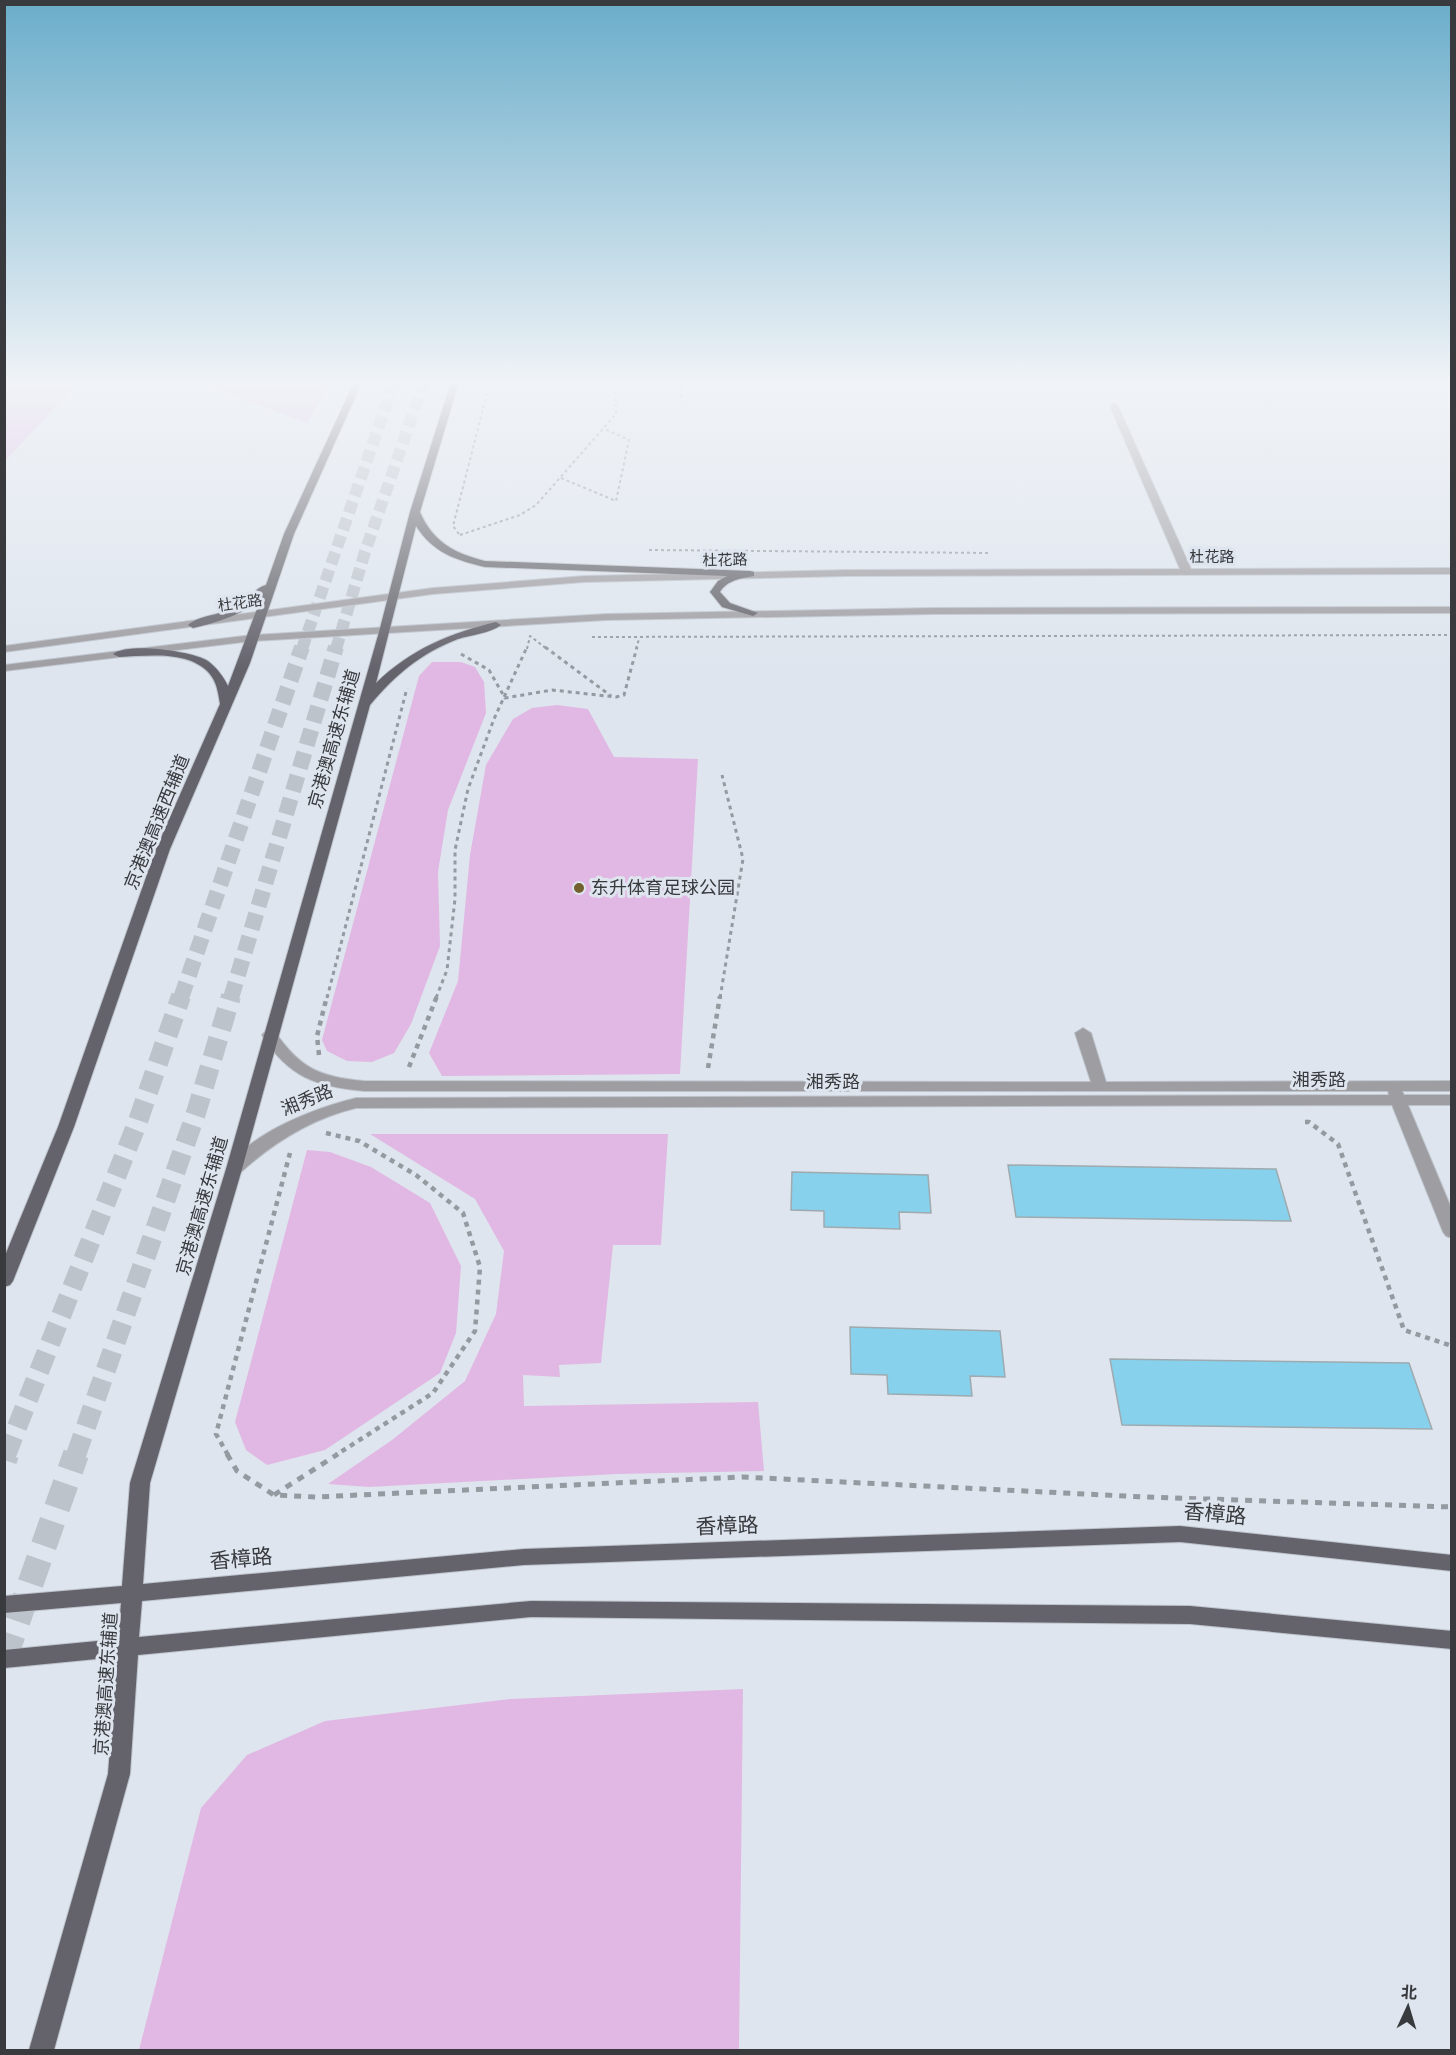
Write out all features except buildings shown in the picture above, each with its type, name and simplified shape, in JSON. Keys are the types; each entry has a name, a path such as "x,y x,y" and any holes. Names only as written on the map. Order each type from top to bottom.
{"main road":[{"name":"京港澳高速西辅道","path":"4,1281 66,1127 163,849 226,704 289,534 314,478"},
{"name":"京港澳高速东辅道","path":"41,2050 119,1774 140,1484 234,1169 385,632 425,478"},
{"path":"415,512 431,542 453,555 485,564 750,574"},
{"path":"750,574 723,581 716,587 715,592 726,604 753,613"},
{"path":"193,625 218,620 243,609 258,596 273,576"},
{"path":"363,708 388,678 415,654 450,636 496,625"},
{"path":"120,654 179,655 205,663 218,676 223,685 226,704"},
{"name":"香樟路","path":"4,1605 524,1557 1180,1534 1452,1563"},
{"path":"4,1659 531,1609 1190,1615 1452,1640"}],"street":[{"path":"1146,478 1187,572"},
{"name":"杜花路","path":"4,650 394,597 524,583 750,574 1452,571"},
{"name":"杜花路","path":"4,668 252,638 385,632 608,617 753,613 1452,610"},
{"path":"1083,1033 1100,1086"},
{"name":"湘秀路","path":"270,1035 275,1046 297,1070 343,1085 404,1088 1100,1086 1395,1093 1452,1100"},
{"name":"湘秀路","path":"234,1169 257,1148 299,1120 329,1109 356,1103 1395,1093 1452,1086"},
{"path":"1395,1093 1452,1232"}],"path":[{"path":"463,539 453,526 465,478"},
{"path":"460,535 520,515 536,505 561,478 616,501 621,478"},
{"path":"647,550 990,553"},
{"path":"585,637 639,639 1452,635"},
{"path":"518,636 541,636"},
{"path":"530,636 613,698"},
{"path":"419,1070 407,1070 447,970 455,899 454,850 468,789 505,698 526,654 530,636"},
{"path":"505,698 550,690 585,692 613,698 624,695 639,639"},
{"path":"451,650 473,658 496,675 505,698"},
{"path":"322,1060 317,1051 317,1036 408,682"},
{"path":"705,1087 743,859 722,775"},
{"path":"1297,1122 1309,1122 1338,1144 1404,1330 1452,1346"},
{"path":"274,1495 433,1393 475,1331 480,1267 463,1213 416,1175 359,1141 322,1131 333,1128"},
{"path":"297,1146 290,1152 216,1434 237,1471 274,1495 316,1497 742,1476 1145,1497 1452,1507"}],"shaded area":[{"path":"432,662 461,662 475,667 484,682 486,713 448,810 438,872 440,946 411,1024 394,1053 372,1062 347,1061 327,1051 322,1040 419,676"},
{"name":"东升体育足球公园","path":"557,705 588,709 614,757 698,759 680,1074 442,1076 429,1053 458,981 470,855 486,765 513,719 532,708"},
{"path":"370,1134 668,1134 661,1245 613,1245 601,1363 559,1365 560,1377 523,1375 524,1406 758,1402 764,1471 617,1474 369,1487 328,1484 392,1440 465,1381 496,1314 504,1251 475,1199"},
{"path":"307,1150 330,1152 371,1167 430,1203 461,1266 456,1333 440,1373 325,1450 267,1465 246,1450 235,1422"},
{"path":"743,1689 739,2050 139,2050 201,1808 247,1755 325,1721 511,1699"}],"tunnel":[{"path":"302,649 361,478"},
{"path":"336,649 365,552 391,478"},
{"path":"181,998 302,647"},
{"path":"231,998 336,647"},
{"path":"6,1455 138,1121 181,996"},
{"path":"76,1455 196,1113 231,996"},
{"path":"4,1460 6,1454"},
{"path":"4,1659 76,1454"}],"place":[{"name":"东升体育足球公园","path":"579,888"}]}
